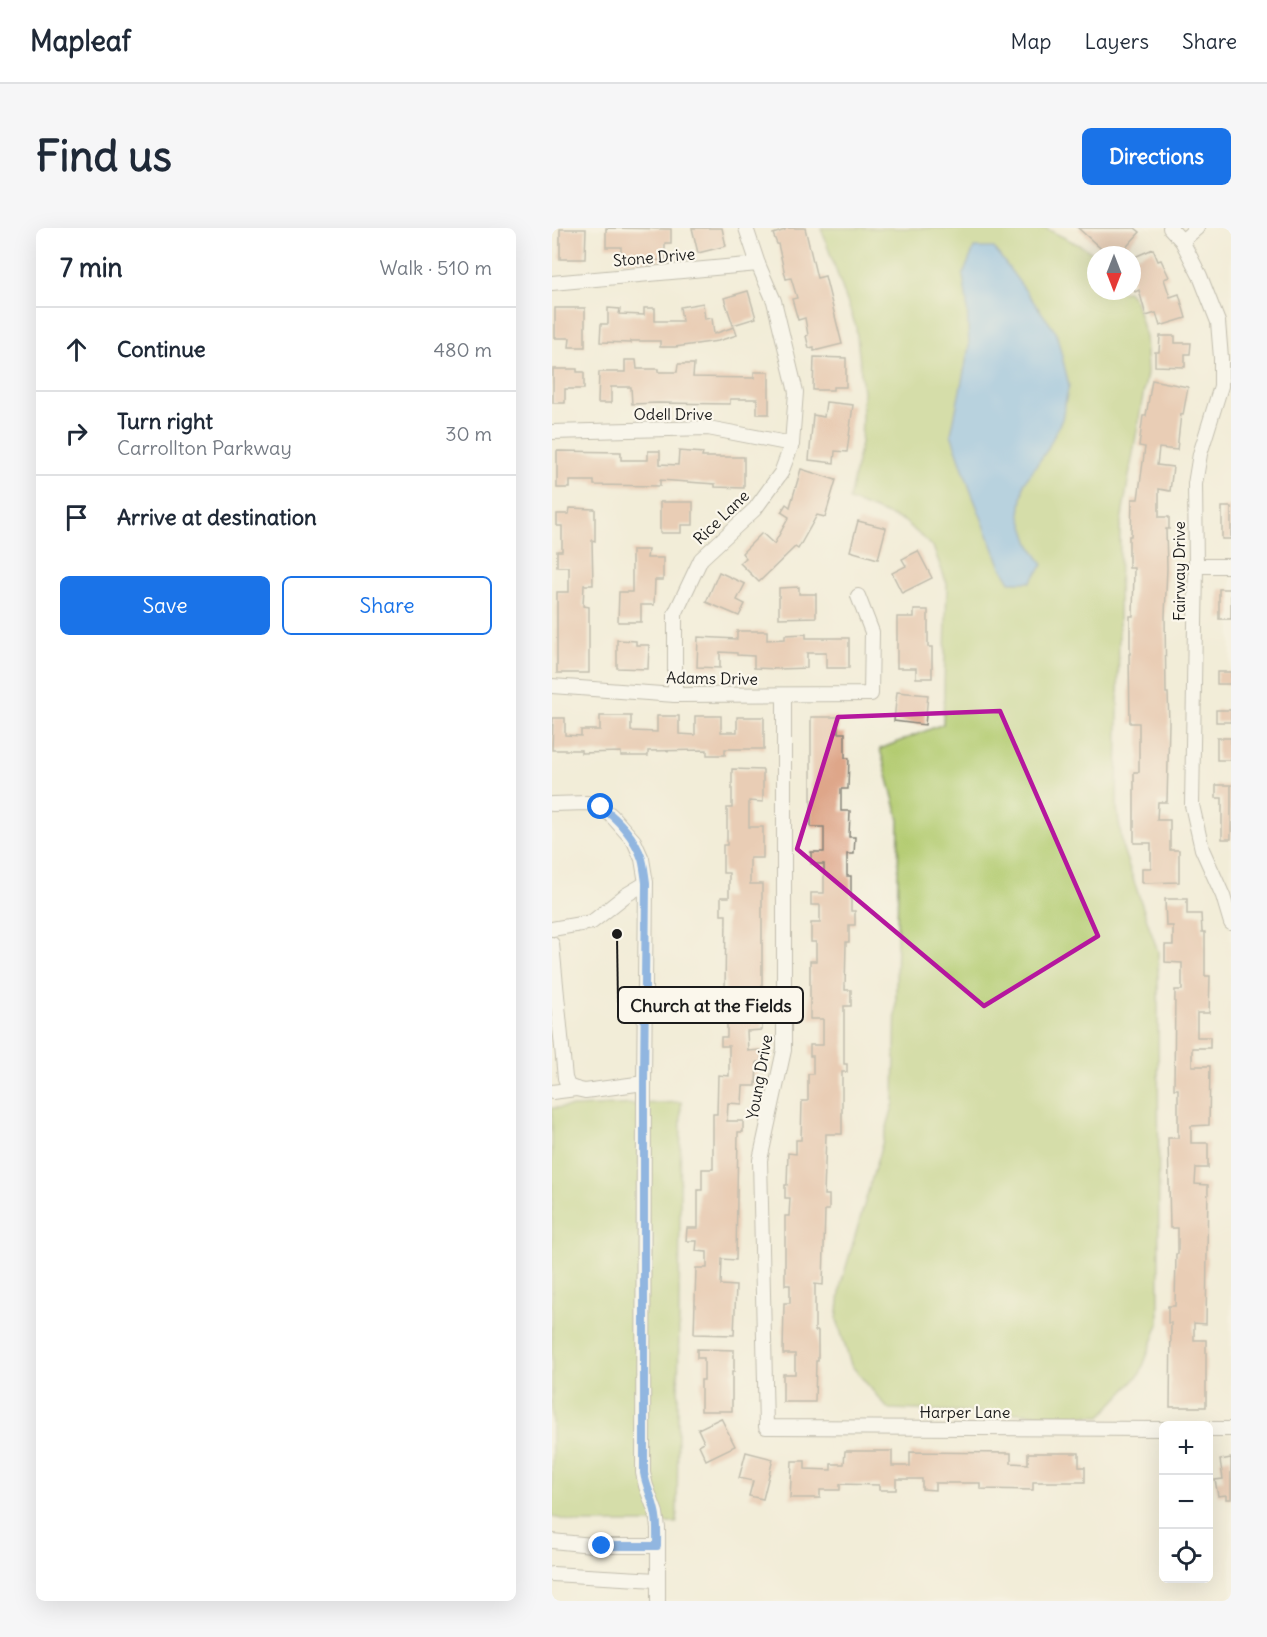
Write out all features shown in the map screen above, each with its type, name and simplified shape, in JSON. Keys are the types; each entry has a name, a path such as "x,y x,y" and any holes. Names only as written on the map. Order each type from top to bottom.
{"street":[{"name":"Rice Lane","path":"675,695 675,614 701,559 755,509 781,473 792,444 796,392 774,301 746,228"},
{"name":"Fairway Drive","path":"1170,228 1182,241 1200,276 1218,322 1221,386 1200,454 1195,484 1192,805 1202,849 1231,922"},
{"path":"1182,241 1197,228"},
{"name":"Stone Drive","path":"552,283 758,264"},
{"name":"Odell Drive","path":"552,432 708,428 792,444"},
{"path":"1196,566 1231,566"},
{"name":"Adams Drive","path":"552,686 675,695 871,694 872,632 858,596"},
{"name":"Young Drive","path":"766,1427 760,1160 784,1050 784,696"},
{"path":"552,804 587,804 601,807 611,814 634,842 642,859 646,883 644,1473 658,1528 658,1601"},
{"path":"552,929 592,922 626,895 646,883"},
{"path":"552,944 565,1078 568,1086 576,1089"},
{"path":"552,1092 644,1083"},
{"name":"Harper Lane","path":"766,1427 1159,1429"},
{"path":"1213,1429 1231,1429"},
{"path":"552,1541 602,1546 657,1546"},
{"path":"552,1574 657,1580"}],"highlighted area":[{"path":"1000,711 1098,936 984,1006 797,849 838,717"}],"green space":[{"path":"821,228 1045,228 1087,249 1087,300 1135,300 1145,336 1147,373 1120,528 1117,808 1123,849 1158,952 1159,1324 1140,1374 1101,1416 888,1409 851,1365 837,1320 841,1284 894,1103 899,820 880,749 943,724 947,584 933,547 904,521 849,500 861,443 863,392 856,327"},
{"path":"681,1102 677,1523 579,1523 552,1517 552,1108"}],"water":[{"path":"974,248 994,248 1056,332 1069,385 1062,419 1047,450 1024,483 1020,514 1030,544 1043,565 1030,582 1010,582 1000,565 951,434 969,347 963,275"}],"building":[{"path":"606,228 671,229 671,243 665,243 665,260 621,261 621,247 606,247"},
{"path":"692,228 722,228 726,246 698,253"},
{"path":"785,228 805,228 817,278 825,276 842,344 814,351 814,347 809,348 805,318 798,320 792,299 797,298 791,278 786,279 778,244 773,234"},
{"path":"1078,228 1135,228 1140,232 1127,246 1098,246"},
{"path":"560,229 586,229 585,259 560,259"},
{"path":"1153,249 1158,261 1161,260 1169,277 1164,279 1170,297 1179,294 1186,318 1160,326 1156,313 1146,316 1141,297 1141,254"},
{"path":"748,291 756,318 733,325 724,298"},
{"path":"703,303 705,319 712,318 714,334 734,327 737,335 718,341 675,347 660,347 660,341 600,342 601,324 608,324 608,308 620,309 619,314 644,315 644,308 655,308 655,321 682,321 680,307"},
{"path":"555,308 585,308 585,347 569,347 570,338 555,338"},
{"path":"1160,336 1175,336 1175,343 1191,343 1190,354 1185,354 1185,367 1155,366 1155,352 1159,352"},
{"path":"814,357 846,358 846,387 833,387 833,390 813,390"},
{"path":"625,360 636,360 637,369 658,369 658,372 677,372 678,364 694,364 693,377 754,378 754,372 769,372 769,414 757,414 757,399 730,399 730,404 632,404 631,387 611,387 611,403 598,403 599,372 625,372"},
{"path":"553,369 577,369 577,372 584,372 584,389 565,389 565,403 553,403"},
{"path":"1152,380 1188,387 1183,415 1181,414 1177,450 1159,448 1157,465 1173,467 1170,491 1159,489 1159,517 1169,517 1169,529 1166,529 1165,616 1166,693 1168,693 1169,723 1167,802 1158,802 1157,820 1170,820 1170,850 1179,850 1179,882 1142,883 1142,868 1151,868 1151,843 1134,843 1134,772 1139,772 1139,723 1130,723 1129,654 1134,568 1129,568 1129,536 1131,536 1132,499 1138,499 1145,447 1139,446 1143,416 1146,416"},
{"path":"826,402 853,405 847,452 835,451 834,463 809,460 813,415 824,417"},
{"path":"557,451 621,452 621,460 648,460 648,451 660,451 660,464 678,465 679,451 703,453 702,457 744,457 744,488 660,480 660,486 594,485 594,481 570,481 570,488 557,488"},
{"path":"801,469 836,480 825,517 817,515 798,549 795,547 759,582 740,563 746,558 742,553 762,533 774,544 789,517 781,512 786,504 790,507"},
{"path":"660,502 693,502 693,525 681,525 681,533 660,533"},
{"path":"1222,507 1231,507 1231,539 1222,539"},
{"path":"570,508 595,509 595,541 592,540 593,585 584,585 583,606 589,607 589,673 557,673 557,592 569,592 569,567 557,567 557,551 562,551 562,526 557,526 557,514 569,514"},
{"path":"858,521 886,528 878,559 850,551"},
{"path":"632,550 648,550 647,558 663,558 663,580 655,580 654,605 641,605 641,622 618,622 619,592 632,592"},
{"path":"918,551 932,578 902,593 892,573 906,566 902,559"},
{"path":"719,572 745,584 737,600 745,604 739,616 706,602"},
{"path":"799,587 799,594 816,594 816,617 779,618 779,588"},
{"path":"1219,589 1231,589 1231,619 1219,619"},
{"path":"914,610 928,610 928,647 932,647 932,678 916,678 916,668 897,668 897,617 914,617"},
{"path":"737,631 767,631 767,640 785,639 785,635 806,634 806,638 849,638 849,668 826,668 826,653 807,653 807,668 779,669 754,668 754,656 720,652 720,668 697,667 698,637 737,639"},
{"path":"617,640 636,641 636,645 649,645 648,669 617,668"},
{"path":"1217,672 1231,672 1231,684 1217,684"},
{"path":"897,692 928,695 925,725 894,721"},
{"path":"1216,710 1231,710 1231,722 1216,722"},
{"path":"600,716 631,716 631,731 657,732 657,716 679,716 679,734 695,735 695,716 721,716 721,732 737,732 737,717 764,717 764,749 725,749 725,755 707,755 707,750 648,751 648,756 621,756 621,752 581,753 581,750 552,750 553,718 565,718 565,735 581,736 581,730 600,730"},
{"path":"811,717 838,717 838,733 845,733 845,758 849,758 848,789 841,789 841,811 850,811 849,837 855,837 854,854 847,854 847,876 851,876 851,911 855,911 855,925 849,925 849,942 846,942 845,990 851,990 851,1006 844,1006 844,1064 847,1064 847,1072 842,1072 842,1134 826,1134 824,1195 829,1195 829,1210 825,1210 823,1285 815,1284 815,1331 818,1331 818,1361 816,1361 815,1402 783,1402 783,1374 795,1374 795,1354 783,1354 784,1303 790,1303 790,1285 785,1285 785,1216 789,1216 790,1198 785,1198 788,1153 796,1154 796,1140 801,1140 802,1101 808,1101 808,1074 813,1074 813,1056 810,1056 810,1045 823,1045 823,1019 810,1019 810,961 816,961 816,942 811,942 811,923 820,923 820,905 811,905 811,893 824,893 824,864 811,864 811,852 824,852 824,827 811,827"},
{"path":"1217,738 1231,738 1231,760 1217,760"},
{"path":"732,769 763,770 763,802 749,801 749,827 763,827 763,858 750,858 750,884 762,884 762,1030 747,1031 748,1051 761,1050 762,1062 757,1062 756,1086 743,1086 742,1104 728,1103 727,1121 743,1121 743,1132 738,1132 736,1260 722,1259 721,1285 736,1286 734,1335 694,1334 696,1268 707,1268 707,1252 696,1251 697,1241 686,1241 687,1228 698,1228 698,1190 702,1190 702,1169 713,1169 713,1114 717,1114 718,1075 729,1076 729,1046 721,1046 721,1037 727,1037 727,992 725,992 726,915 721,915 721,897 729,897 729,873 723,873 723,845 727,845 727,808 732,808"},
{"path":"1216,785 1231,785 1231,839 1222,839 1222,798 1216,798"},
{"path":"1165,899 1187,899 1187,914 1201,914 1202,932 1205,932 1205,976 1210,976 1209,1013 1197,1013 1197,1037 1210,1037 1210,1048 1192,1048 1192,1066 1210,1066 1209,1125 1191,1126 1191,1143 1208,1143 1208,1168 1196,1168 1195,1184 1208,1185 1206,1324 1194,1323 1194,1340 1206,1340 1206,1407 1170,1407 1171,1323 1168,1323 1168,1306 1175,1306 1178,1228 1170,1228 1168,1138 1178,1138 1178,1089 1174,1089 1175,990 1182,990 1182,963 1165,962 1165,945 1173,945 1173,926 1166,926"},
{"path":"697,1349 734,1350 732,1411 701,1411 704,1358 697,1358"},
{"path":"721,1418 735,1446 706,1460 699,1445 704,1442 698,1429"},
{"path":"845,1451 892,1451 892,1466 910,1466 910,1452 1011,1453 1011,1463 1028,1464 1028,1453 1079,1453 1079,1467 1085,1467 1085,1482 1033,1482 1033,1490 980,1489 980,1483 935,1483 935,1490 922,1489 922,1479 896,1479 896,1490 879,1490 879,1485 840,1484 840,1490 820,1490 820,1498 790,1498 792,1461 805,1461 805,1469 831,1470 831,1464 844,1464"},
{"path":"746,1452 773,1459 763,1499 749,1496 753,1481 739,1478"},
{"path":"1231,1458 1231,1499 1226,1499 1226,1495 1218,1496 1215,1480 1223,1479 1220,1460"}],"place":[{"name":"Church at the Fields","path":"617,934"}],"route":[{"path":"601,807 611,814 634,842 642,859 646,883 644,1473 658,1528 657,1546 602,1546"}]}
